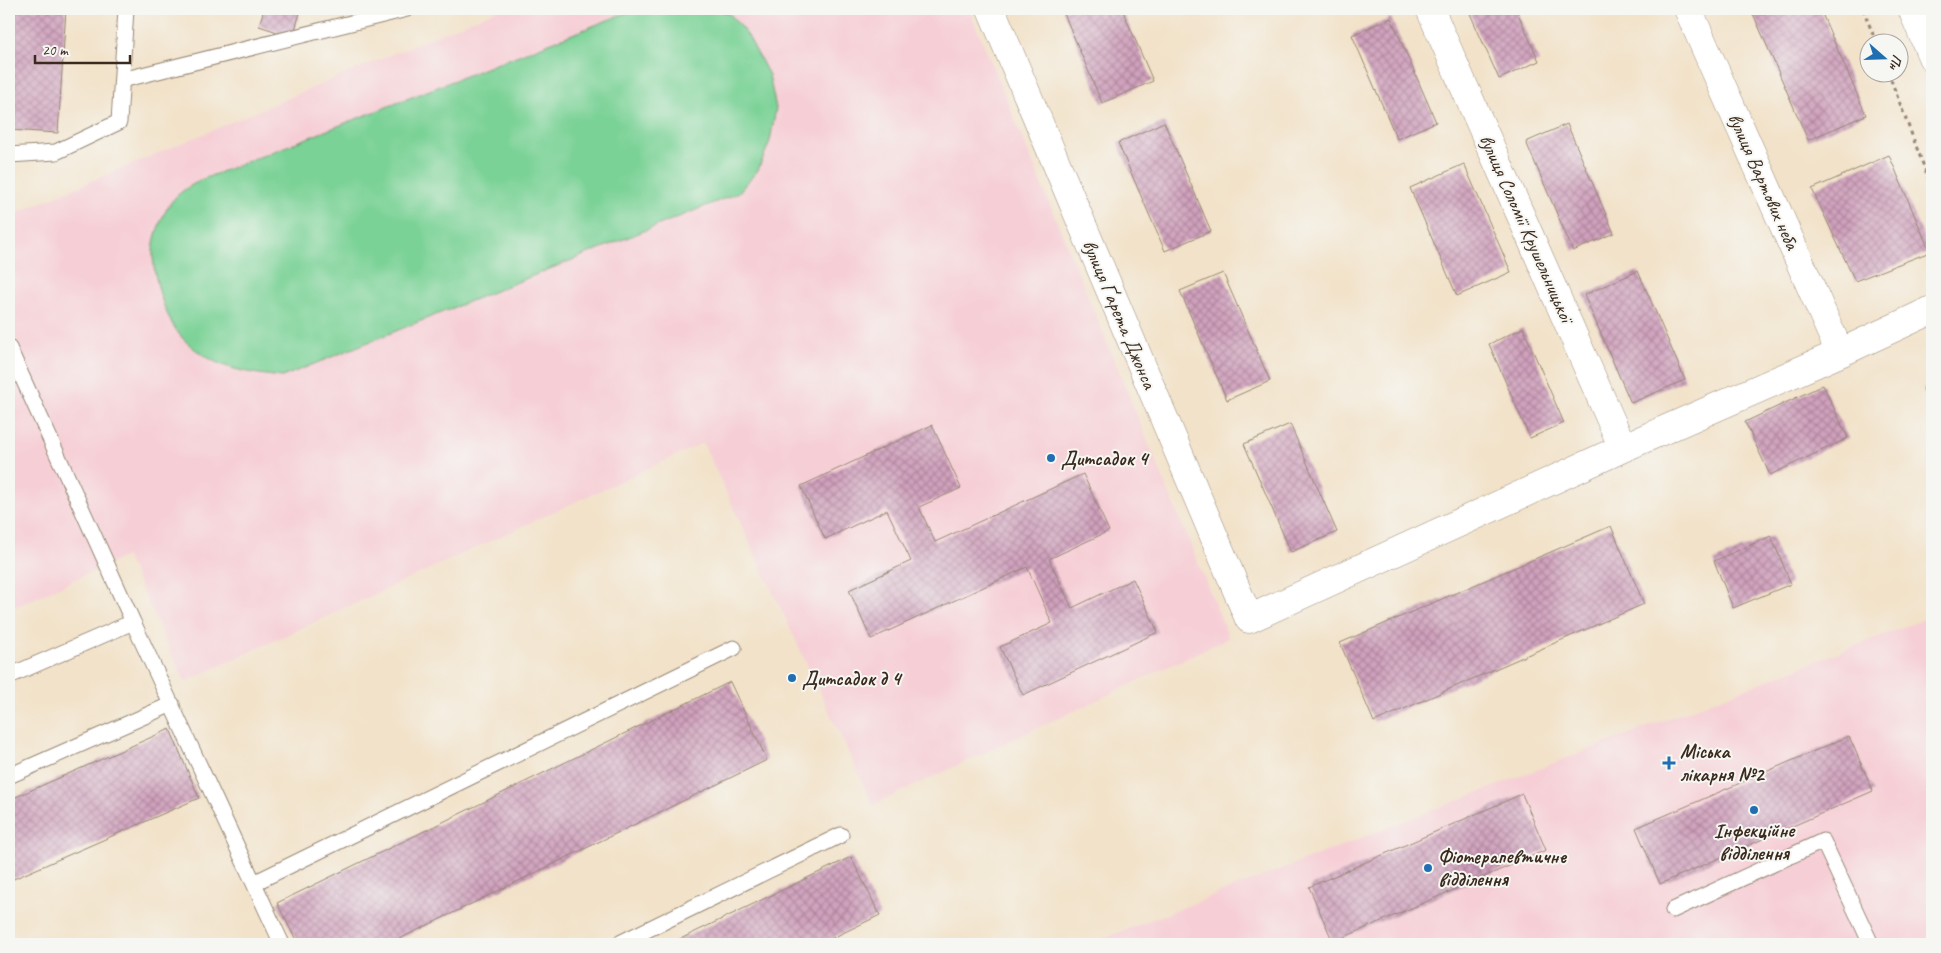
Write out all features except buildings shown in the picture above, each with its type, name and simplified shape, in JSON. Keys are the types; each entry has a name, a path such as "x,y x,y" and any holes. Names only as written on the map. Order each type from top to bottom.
{"street":[{"name":"вулиця Ґарета Джонса","path":"991,9 1249,619 1623,448"},
{"name":"вулиця Соломії Крушельницької","path":"1430,9 1623,448"},
{"name":"вулиця Вартових неба","path":"1688,9 1840,353"},
{"path":"1912,9 1932,57"},
{"path":"1623,448 1840,353 1932,310"}],"lane":[{"path":"9,155 56,152 119,122 126,9"},
{"path":"122,80 407,9"},
{"path":"9,348 282,944"},
{"path":"9,676 133,622"},
{"path":"254,883 734,648"},
{"path":"9,776 172,704"},
{"path":"618,944 841,835"},
{"path":"1673,910 1823,841 1871,944"}],"path":[{"path":"1863,9 1872,32"},
{"path":"1892,82 1932,188"}],"shaded area":[{"path":"499,9 969,9 1229,638 873,805 703,443 185,682 126,556 9,610 9,216","holes":["931,425 960,487 919,507 935,542 1083,474 1109,531 1049,559 1072,608 1133,579 1158,632 1023,695 1000,647 1052,623 1027,567 871,639 849,590 911,561 887,510 825,539 801,487"]},
{"name":"Міська лікарня №2","path":"1932,616 1932,944 1089,944","holes":["1849,736 1873,791 1660,884 1636,828","1522,794 1546,850 1333,942 1309,887"]}],"green space":[{"path":"636,9 718,9 731,15 748,36 769,75 776,108 770,141 758,170 738,193 282,377 244,371 216,362 185,341 173,326 159,290 153,253 156,233 165,213 173,200 185,190 203,179"}],"place":[{"name":"Дитсадок 4","path":"1051,458"},
{"name":"Дитсадок д 4","path":"792,678"},
{"name":"Міська лікарня №2","path":"1669,763"},
{"name":"Інфекційне відділення","path":"1754,810"},
{"name":"Фіотерапевтичне відділення","path":"1428,868"}]}
